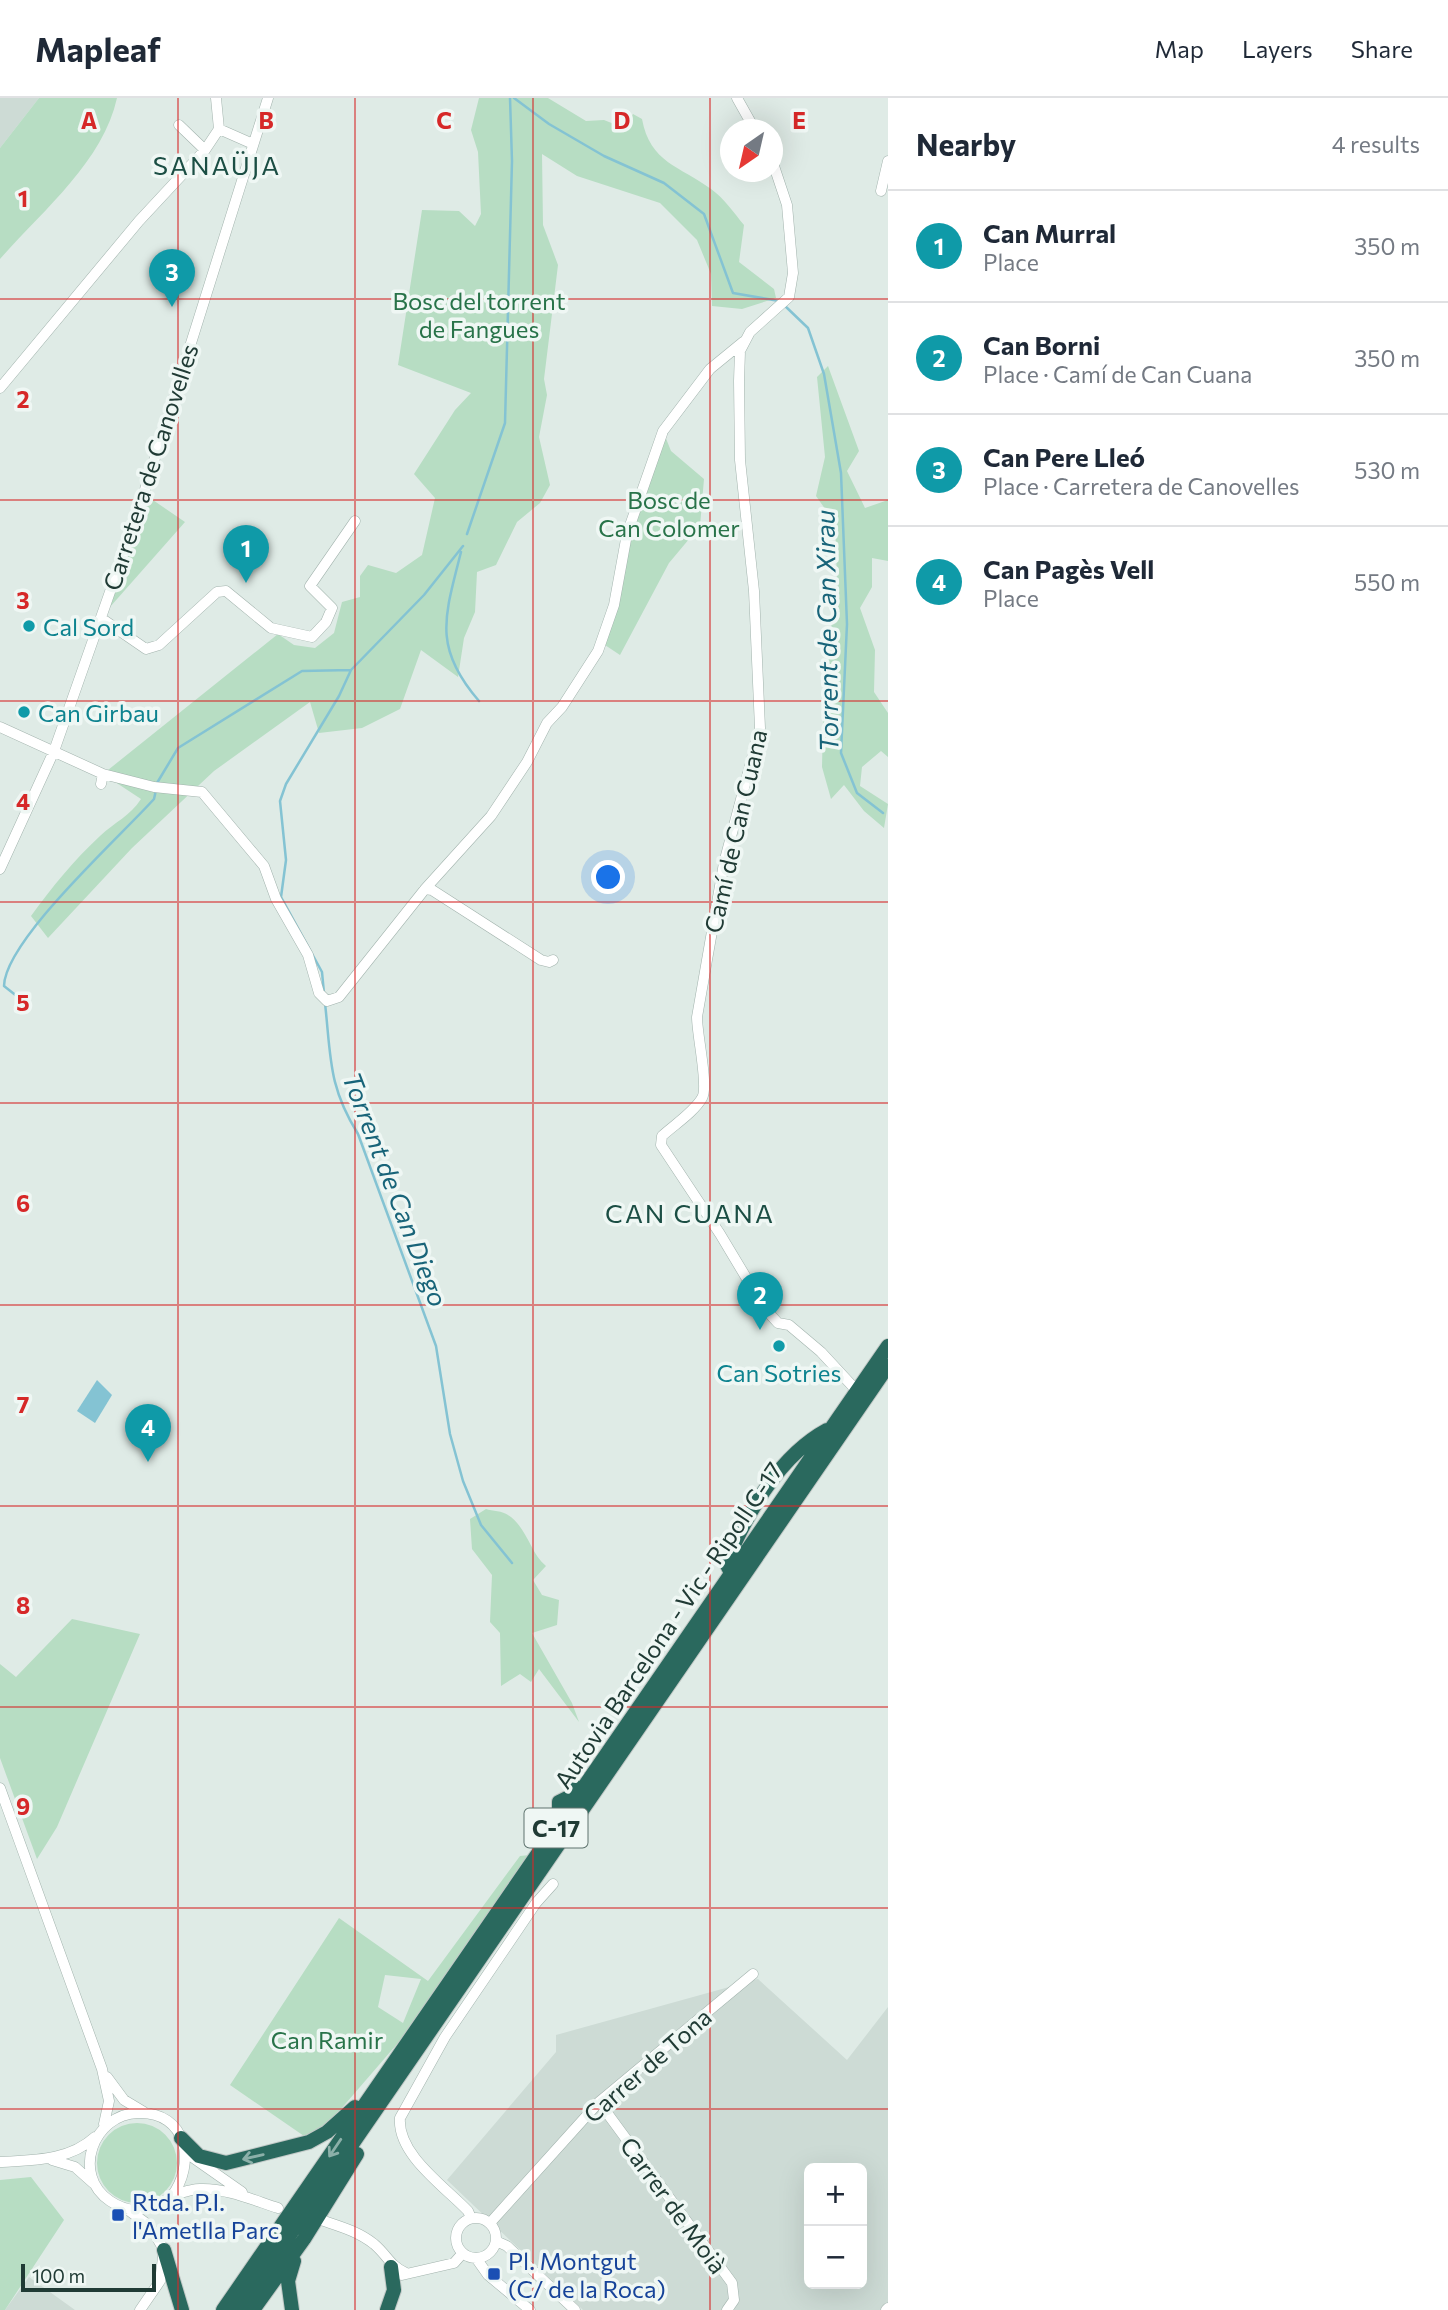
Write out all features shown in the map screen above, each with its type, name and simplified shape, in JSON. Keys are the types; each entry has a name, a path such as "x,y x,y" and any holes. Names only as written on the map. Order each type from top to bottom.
{"highway":[{"path":"857,1391 888,1346"},
{"name":"Autovia Barcelona - Vic - Ripoll C-17","path":"238,2310 888,1366"},
{"name":"Autovia Barcelona - Vic - Ripoll C-17","path":"389,2070 535,1859 537,1846 559,1811 559,1802 569,1797 586,1771 606,1756 731,1573 726,1563 743,1524 780,1471 808,1440 832,1427 857,1391"},
{"path":"253,2310 304,2239 394,2096 418,2049"},
{"path":"183,2143 199,2156 226,2163 309,2142 348,2115 389,2070"},
{"name":"C-17","path":"223,2310 389,2070"},
{"path":"292,2310 288,2281 304,2239"},
{"path":"164,2249 182,2310"},
{"path":"387,2310 397,2273"}],"street":[{"path":"0,388 139,221 205,150 219,129 216,98"},
{"name":"Carretera de Canovelles","path":"0,869 54,751 137,515 268,98"},
{"path":"737,98 749,119"},
{"path":"179,125 205,150"},
{"path":"219,129 253,145"},
{"path":"881,191 888,161"},
{"path":"0,727 54,751 102,779 202,792 264,866 276,899 309,955 319,993 327,1001 340,996 425,889 491,816 527,762 547,723 562,707 598,651 614,605 627,534 663,431 710,369 789,297 793,273 787,205 779,182"},
{"name":"Camí de Can Cuana","path":"746,339 740,351 740,460 754,590 760,728 724,863 697,1017 696,1041 706,1084 702,1099 662,1136 661,1145 720,1234 765,1309 778,1323 796,1330 821,1352 857,1391"},
{"path":"101,618 146,649 159,645 217,592 226,591 271,628 312,637 326,622 332,608 310,586 355,522"},
{"path":"425,889 432,890 541,960 553,960"},
{"path":"0,1788 102,2069 109,2101 89,2156 90,2172 97,2188"},
{"path":"471,2218 468,2211 413,2155 399,2133 400,2118 445,2037 536,1903 553,1884"},
{"name":"Carrer de Tona","path":"490,2223 599,2102 753,1975"},
{"path":"102,2069 117,2091 144,2113 166,2121 183,2143 228,2185 273,2206 209,2189 189,2190 157,2206 141,2210 124,2208"},
{"name":"Carrer de Moià","path":"599,2102 732,2283 734,2300 727,2310"},
{"path":"0,2162 44,2159 76,2151 114,2118 144,2113"},
{"path":"171,2197 181,2184 187,2168 183,2143"},
{"path":"44,2159 75,2167 109,2200 150,2226 164,2249 160,2281 140,2310"},
{"path":"471,2218 490,2223 496,2241 492,2250 477,2259"},
{"path":"471,2218 456,2231 455,2241 462,2254 477,2259 488,2275 530,2310"},
{"path":"324,2221 365,2238 381,2250 397,2273 435,2269 454,2263 462,2254"},
{"path":"496,2241 507,2246 575,2310"}],"shaded area":[{"path":"0,98 39,98 0,148"},
{"path":"758,1979 847,2060 888,2007 888,2310 583,2310 447,2180 556,2052 556,2035"},
{"path":"29,2277 75,2310 5,2310"}],"green space":[{"path":"39,98 117,98 110,121 85,164 0,259 0,148"},
{"name":"Bosc del torrent de Fangues","path":"479,98 548,98 586,121 604,120 624,128 633,114 642,119 646,134 659,154 716,193 744,225 739,262 774,289 776,298 742,309 712,306 711,274 697,240 660,203 577,176 542,154 543,225 558,265 544,379 547,395 539,437 550,485 540,503 517,522 496,565 477,572 475,612 464,638 458,677 421,650 400,709 362,728 319,733 310,702 214,771 132,848 48,938 31,916 81,855 141,799 103,774 278,634 294,645 315,648 334,633 342,602 360,597 360,576 368,565 396,573 422,555 435,498 414,474 455,410 471,393 398,365 422,210 459,211 475,226 481,214 478,152 471,130"},
{"path":"828,366 859,451 847,471 865,508 888,500 888,561 872,558 872,587 860,608 875,650 874,692 888,713 888,757 881,751 862,767 860,786 888,804 884,828 864,811 844,785 831,799 822,767 823,721 833,683 828,655 837,579 835,523 816,496 825,457 817,377"},
{"name":"Bosc de Can Colomer","path":"663,431 671,451 704,479 700,526 669,563 620,655 602,643 627,534"},
{"path":"147,496 185,522 110,607"},
{"path":"486,1509 503,1513 514,1520 546,1566 533,1580 542,1595 559,1600 557,1625 532,1633 572,1703 579,1722 539,1669 531,1682 520,1674 501,1686 500,1633 490,1622 492,1575 472,1549 470,1519"},
{"path":"72,1619 140,1634 57,1827 37,1859 0,1758 0,1664 16,1677"},
{"name":"Can Ramir","path":"530,1855 410,2029 328,2124 304,2136 230,2085 339,1918 428,1981 520,1856","holes":["385,1975 421,1979 403,2023 378,2007"]},
{"path":"137,2123 152,2126 165,2135 174,2148 177,2163 174,2178 165,2191 152,2200 137,2203 122,2200 109,2191 100,2178 97,2163 100,2148 109,2135 122,2126"},
{"path":"31,2177 64,2220 5,2310 0,2310 0,2180"}],"water":[{"path":"97,1380 112,1395 95,1423 77,1411"}],"waterway":[{"path":"467,534 505,423 512,161 510,98"},
{"name":"Torrent de Can Xirau","path":"514,98 549,124 604,156 664,183 704,214 733,293 779,301"},
{"name":"Torrent de Can Xirau","path":"784,305 808,328 824,374 841,473 847,624 841,753 857,793 883,813"},
{"path":"157,783 178,748 302,671 351,670 424,595 463,546"},
{"path":"461,552 447,613 448,647 464,682 479,701"},
{"name":"Torrent de Can Diego","path":"324,993 322,972 281,897 286,860 280,801 286,784 339,696 351,670"},
{"path":"23,1001 4,986 9,966 23,943 67,890 154,799 156,790"},
{"name":"Torrent de Can Diego","path":"325,1003 336,1086 358,1134 436,1346 450,1434 463,1481 481,1525 512,1563"}],"place":[{"name":"Can Pere Lleó","path":"172,307"},
{"name":"Can Murral","path":"246,583"},
{"name":"Cal Sord","path":"29,626"},
{"name":"Can Girbau","path":"24,712"},
{"name":"Can Borni","path":"760,1330"},
{"name":"Can Sotries","path":"779,1346"},
{"name":"Can Pagès Vell","path":"148,1462"},
{"name":"Rtda. P.I. l'Ametlla Parc","path":"118,2215"},
{"name":"Pl. Montgut (C/ de la Roca)","path":"494,2274"}],"district":[{"name":"SANAÜJA","path":"217,164"},
{"name":"CAN CUANA","path":"690,1212"}]}
